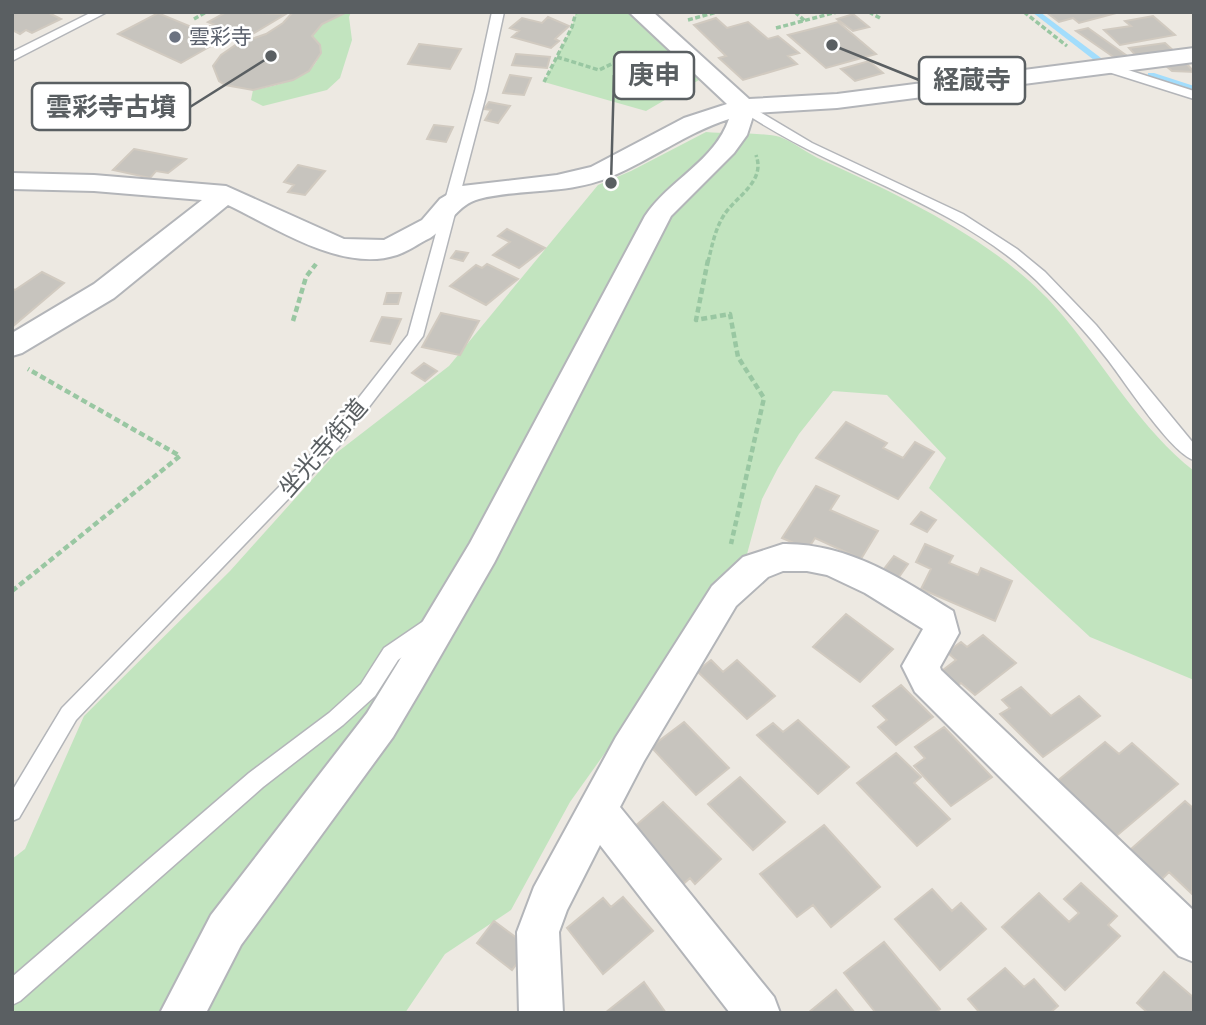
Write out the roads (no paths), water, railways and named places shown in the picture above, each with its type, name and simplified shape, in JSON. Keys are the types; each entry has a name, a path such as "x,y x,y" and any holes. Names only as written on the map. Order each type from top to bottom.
{"street":[{"path":"182,1013 226,930 380,725 482,553 644,240 666,205 722,152 743,121 743,106 640,12"},
{"path":"12,181 134,185 226,194 338,247 363,250 390,248 411,239 430,226 449,205 471,192 558,183 600,172 693,123 743,106 838,101 1194,55"},
{"path":"18,357 226,194"},
{"path":"541,1013 538,932 549,902 597,810 637,737 723,596 740,578 760,565 782,557 807,555 831,562 868,579 940,622 941,633 920,666 929,681 1194,941"},
{"path":"597,810 758,1013"}],"lane":[{"path":"12,57 101,12"},
{"name":"坐光寺街道","path":"12,811 69,714 334,441 415,336 481,92 498,12"},
{"path":"1102,66 1194,95"},
{"path":"743,106 783,132 909,191 983,232 1031,267 1080,316 1181,443 1194,454"},
{"path":"12,993 256,780 336,719 368,690 391,654 447,612"}],"waterway":[{"path":"1035,12 1097,58"},
{"path":"1151,75 1194,89"}],"place":[{"name":"雲彩寺","path":"175,37"},
{"name":"経蔵寺","path":"832,45"},
{"name":"雲彩寺古墳","path":"271,56"},
{"name":"庚申","path":"611,183"}]}
